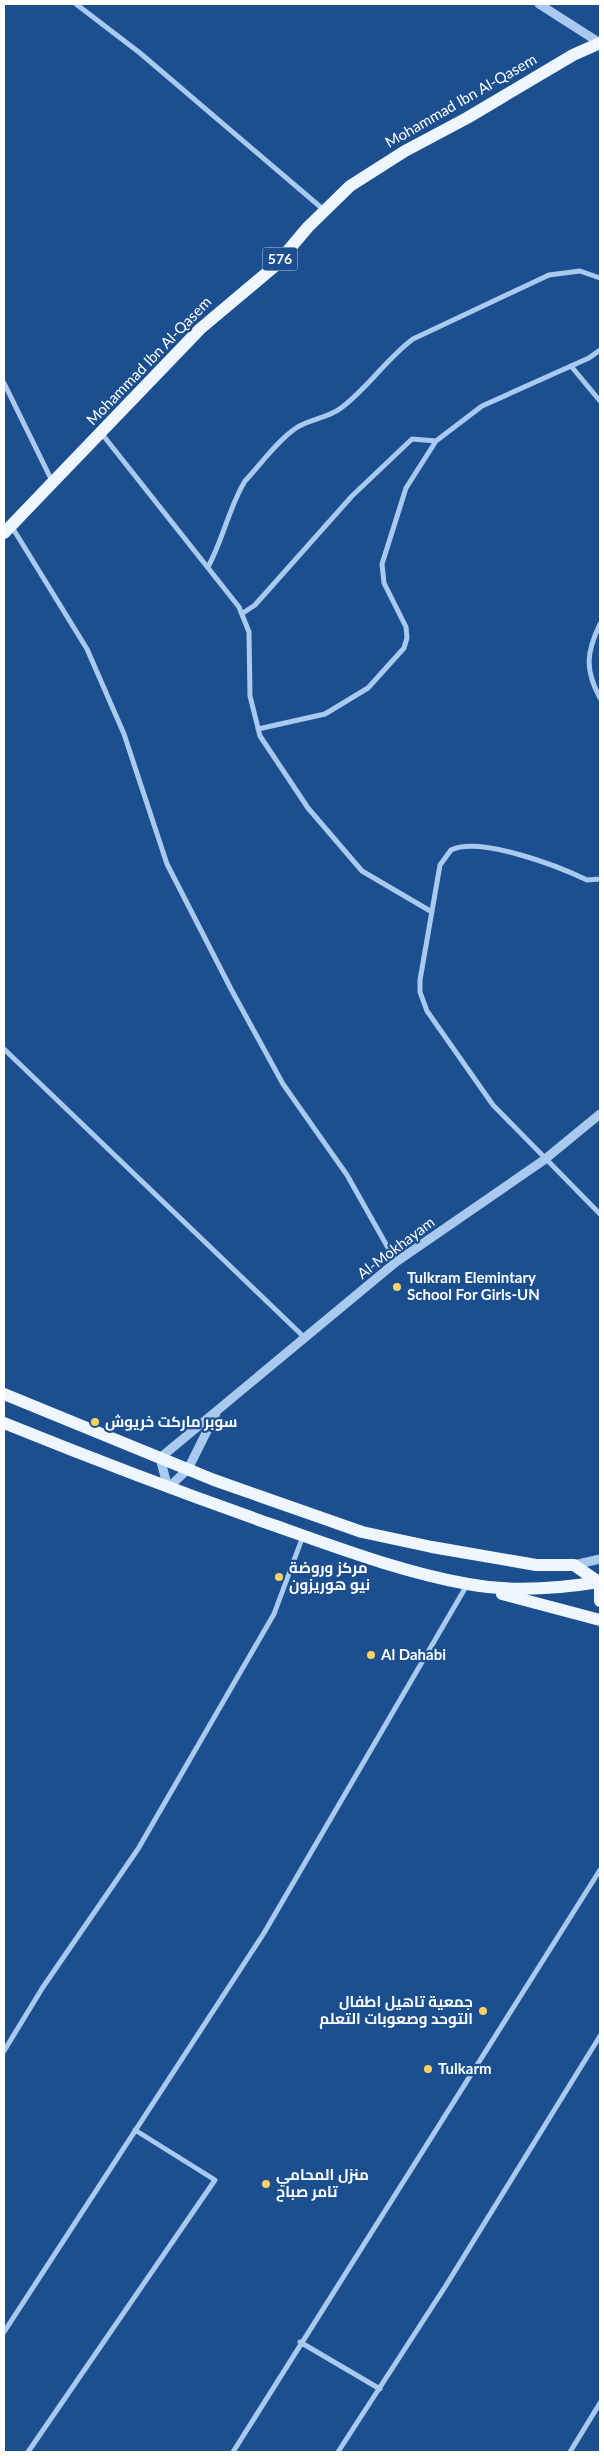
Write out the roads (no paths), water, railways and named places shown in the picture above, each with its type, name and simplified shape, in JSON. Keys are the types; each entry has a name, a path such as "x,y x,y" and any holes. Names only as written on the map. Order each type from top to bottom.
{"main road":[{"name":"Mohammad Ibn Al-Qasem","path":"7,530 52,482 102,434 200,329 275,266 324,210 350,186 404,151 467,118 573,55 600,43"},
{"path":"4,1394 188,1470 293,1510 362,1532 432,1548 536,1565 574,1565 600,1582"},
{"path":"4,1423 168,1488 374,1560 600,1620"},
{"path":"468,1584 509,1589 548,1588 600,1582"},
{"path":"600,1582 600,1601"}],"street":[{"path":"76,4 140,53 324,210"},
{"path":"539,4 600,43"},
{"path":"208,567 220,545 245,481 295,429 331,415 342,408 371,382 404,346 413,339 549,275 580,271 600,278"},
{"path":"258,729 325,714 368,688 404,648 407,638 406,627 384,583 382,564 406,488 436,440 482,406 571,366 600,350"},
{"path":"571,366 600,400"},
{"path":"4,383 52,482"},
{"path":"102,434 243,613 249,632 250,696 260,736 308,808 362,871 432,912"},
{"path":"243,613 255,605 352,496 412,439 436,440"},
{"path":"7,530 87,649 124,734 167,864 231,989 283,1084 347,1175 396,1262"},
{"path":"600,624 592,641 589,662 589,673 600,698"},
{"path":"600,879 588,880 508,851 469,845 459,846 444,856 440,864 420,980 422,1001 493,1105 544,1160 600,1214"},
{"path":"4,1048 305,1338"},
{"name":"Al-Mokhayam","path":"160,1458 396,1262 544,1160 600,1114"},
{"path":"160,1458 168,1488 188,1470 216,1413"},
{"path":"4,2050 43,1987 138,1849 274,1614 303,1535"},
{"path":"574,1565 600,1559"},
{"path":"4,2332 264,1933 468,1584"},
{"path":"233,2452 300,2342 600,1870"},
{"path":"338,2452 380,2389 600,2036"},
{"path":"28,2452 215,2180 135,2130"},
{"path":"300,2342 380,2389"},
{"path":"570,2452 600,2403"}],"place":[{"name":"Tulkram Elemintary School For Girls-UN","path":"397,1287"},
{"name":"سوبر ماركت خريوش","path":"95,1422"},
{"name":"مركز وروضة نيو هوريزون","path":"279,1577"},
{"name":"Al Dahabi","path":"371,1655"},
{"name":"جمعية تاهيل اطفال التوحد وصعوبات التعلم","path":"483,2011"},
{"name":"Tulkarm","path":"428,2069"},
{"name":"منزل المحامي تامر صباح","path":"266,2184"}]}
